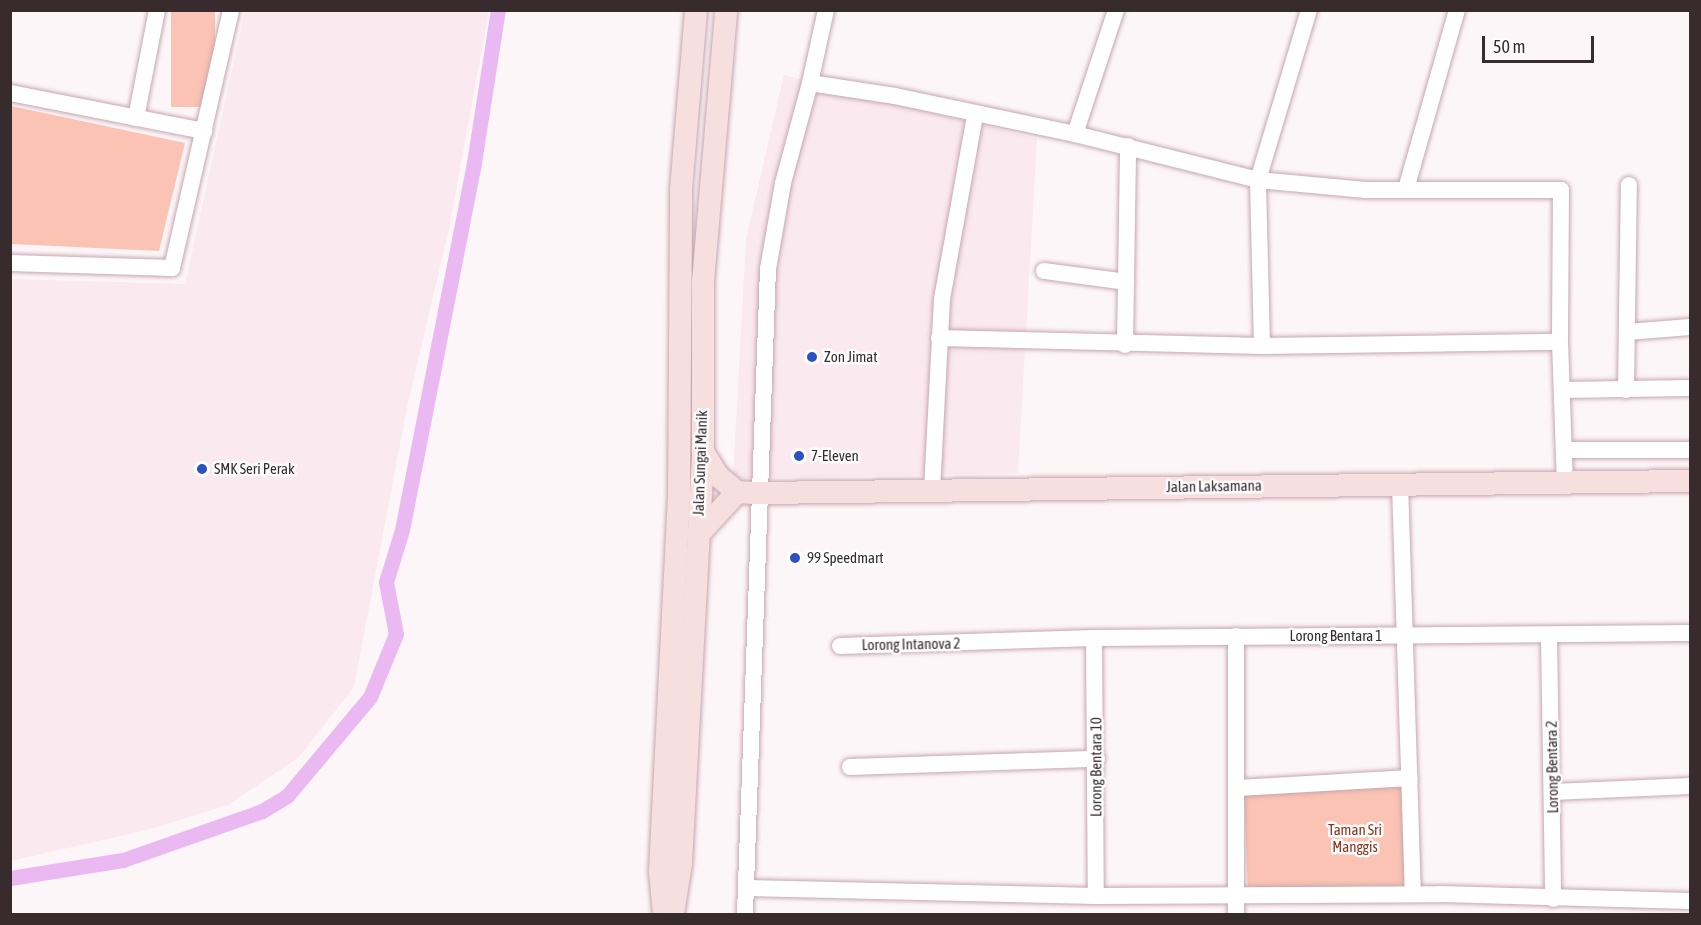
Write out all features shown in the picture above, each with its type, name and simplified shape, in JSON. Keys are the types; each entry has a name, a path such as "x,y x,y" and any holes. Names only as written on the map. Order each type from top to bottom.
{"main road":[{"name":"Jalan Sungai Manik","path":"664,915 660,872 679,498 681,190 696,10"},
{"name":"Jalan Sungai Manik","path":"673,915 681,863 703,452 703,281 726,10"},
{"path":"697,536 737,492 718,476 703,452"},
{"name":"Jalan Laksamana","path":"737,492 1690,481"}],"street":[{"path":"136,118 157,10"},
{"path":"10,263 172,268 231,10"},
{"path":"746,915 759,493 771,237 826,10"},
{"path":"1262,346 1258,180 1309,10"},
{"path":"1406,189 1457,10"},
{"path":"1075,134 1113,11"},
{"path":"810,83 895,96 975,115 1075,134 1258,180 1337,189 1562,190 1560,342 1565,482"},
{"path":"10,93 204,131"},
{"path":"932,490 939,338 947,262 975,115"},
{"path":"1125,345 1128,146"},
{"path":"1626,390 1629,185"},
{"path":"1044,271 1126,282"},
{"path":"1627,332 1690,327"},
{"path":"939,338 1125,345 1262,346 1560,342"},
{"path":"1562,390 1690,388"},
{"path":"1564,450 1690,450"},
{"path":"1400,484 1413,894"},
{"name":"Lorong Bentara 1","path":"982,643 1094,638 1690,633"},
{"name":"Lorong Bentara 2","path":"1549,635 1553,899"},
{"path":"1236,636 1238,788 1236,915"},
{"name":"Lorong Bentara 10","path":"1094,638 1096,896"},
{"name":"Lorong Intanova 2","path":"840,646 982,643"},
{"path":"850,767 1096,759"},
{"path":"1238,788 1410,778"},
{"path":"1553,792 1690,786"},
{"path":"746,888 1096,896 1413,894 1690,901"}],"shaded area":[{"name":"SMK Seri Perak","path":"245,11 489,11 449,229 407,407 354,687 299,757 228,805 147,830 11,861 11,279 185,284"},
{"path":"784,75 1037,139 1018,473 733,478 746,239"}],"green space":[{"path":"171,11 215,11 215,107 171,107"},
{"path":"11,106 185,143 159,251 11,244"},
{"name":"Taman Sri Manggis","path":"1405,783 1409,889 1248,895 1244,789"}],"waterway":[{"path":"10,878 123,860 262,811 287,796 370,697 396,634 386,582 402,530 473,169 498,10"}],"place":[{"name":"Zon Jimat","path":"812,357"},
{"name":"7-Eleven","path":"799,456"},
{"name":"SMK Seri Perak","path":"202,469"},
{"name":"99 Speedmart","path":"795,558"}]}
